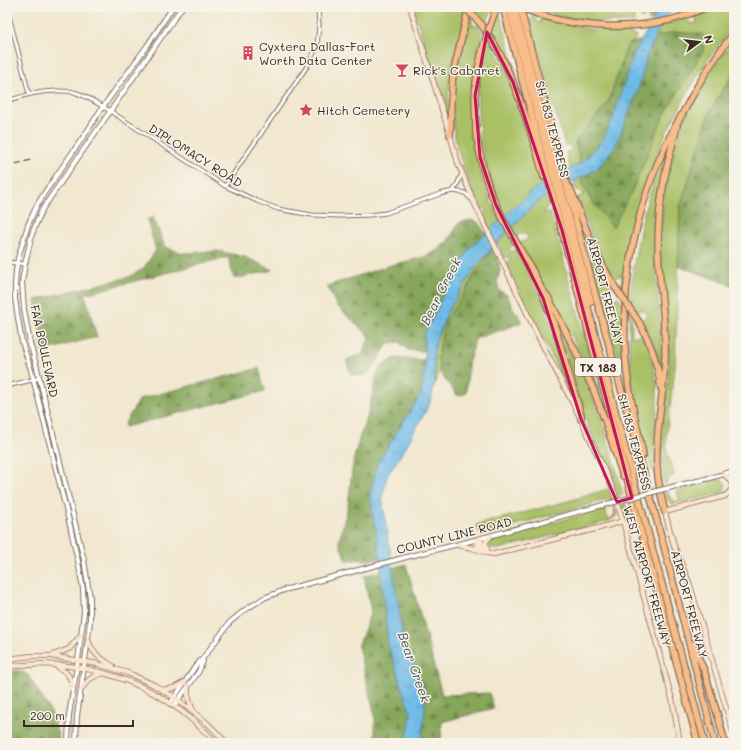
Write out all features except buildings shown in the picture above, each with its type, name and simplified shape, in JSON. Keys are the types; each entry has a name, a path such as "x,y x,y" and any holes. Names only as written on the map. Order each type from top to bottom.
{"highway":[{"path":"465,7 491,37 501,54 518,96 549,159 563,201 596,251 608,277 639,322 649,340 656,360 662,399"},
{"path":"450,135 453,74 469,7"},
{"path":"497,7 484,42 477,71 475,96 476,133 481,163 491,194 502,219 517,243 541,288 548,297 594,391 634,505"},
{"name":"AIRPORT FREEWAY","path":"504,7 549,159 565,179 562,230 698,743"},
{"name":"SH 183 TEXPRESS","path":"509,7 549,159 563,201 708,743"},
{"name":"SH 183 TEXPRESS","path":"514,7 549,159"},
{"path":"520,7 568,22 630,26 670,20 708,7"},
{"name":"AIRPORT FREEWAY","path":"520,7 549,159"},
{"path":"648,489 640,438 627,376 625,347 627,290 634,242 646,195 661,154 697,86 734,33"},
{"path":"665,512 657,467 657,438 666,349 658,257 659,221 664,177 678,120"},
{"name":"AIRPORT FREEWAY","path":"563,201 648,489 715,742"},
{"name":"SH 183 TEXPRESS","path":"563,201 624,441 705,743"},
{"path":"541,288 543,298 556,330 581,419"},
{"path":"685,625 704,670 725,743"}],"main road":[{"path":"410,7 462,174 479,214 543,347 581,419"},
{"name":"WEST AIRPORT FREEWAY","path":"581,419 612,489 623,521 673,703 680,743"},
{"path":"724,474 729,479 732,487 730,492 725,496 665,512 674,546 690,584 734,735"},
{"path":"458,545 494,554 623,521"},
{"path":"488,553 486,541 490,536"},
{"path":"478,540 479,550 488,553"},
{"path":"51,656 69,649 81,635"},
{"path":"88,639 91,648 96,655 119,670"},
{"path":"7,659 32,656 51,656 84,661 119,670 140,678 176,698 206,722 228,743"},
{"path":"7,667 27,665 77,667 104,673 135,684 154,694 189,717 216,743"},
{"path":"55,665 66,672 71,678 73,687"},
{"path":"80,690 92,677 104,673"},
{"path":"162,690 186,684 188,696 194,712"}],"street":[{"path":"174,7 181,9"},
{"name":"FAA BOULEVARD","path":"76,743 77,716 90,620 90,598 84,560 74,519 58,464 50,445 31,370 22,342 16,305 15,285 17,263 26,231 37,205 103,107 174,7"},
{"path":"225,186 308,65 317,46 319,26 318,7"},
{"path":"7,8 29,94"},
{"name":"FAA BOULEVARD","path":"68,743 69,715 84,612 83,589 55,444 40,378 30,343 24,309 22,282 32,234 43,208 181,9"},
{"path":"140,55 146,60"},
{"name":"DIPLOMACY ROAD","path":"7,100 53,90 74,92 110,111 225,186 278,209 312,215 340,216 386,213 452,190"},
{"path":"70,157 76,160"},
{"path":"452,190 457,185 462,174"},
{"path":"452,190 465,193 473,200"},
{"path":"37,205 43,208"},
{"path":"7,262 25,264"},
{"path":"19,324 26,322"},
{"path":"7,386 40,378"},
{"path":"50,445 55,444"},
{"name":"COUNTY LINE ROAD","path":"172,705 186,684 198,671 203,658 230,622 264,598 284,590 357,570 478,540 603,505 734,471"},
{"path":"69,521 74,519"}],"highlighted area":[{"path":"487,32 513,82 562,230 632,498 617,502 581,419 543,298 496,205 480,157 475,96"}],"green space":[{"path":"413,7 459,7 466,11 450,78 448,119 447,119"},
{"path":"471,7 493,7 485,26 471,9"},
{"path":"540,7 647,7 644,12 643,19 639,15 634,14 634,22 604,22 567,18 540,11"},
{"path":"651,7 660,7 653,20 648,20"},
{"path":"718,7 734,7 734,26 708,59 666,133 645,186 630,243 623,296 621,293 622,279 620,275 612,280 593,240 578,197 584,195 581,191 576,190 574,181 582,177 582,182 664,115 703,51 675,32 655,37 661,25 687,19 691,23 697,23 695,16"},
{"path":"499,10 519,85 518,86 506,58 490,32"},
{"path":"469,15 473,18 472,25 479,26 478,29 483,32 475,72 472,113 476,153 481,173 487,193 500,221 490,229 484,216 486,209 481,210 462,164 454,133 452,101 455,77"},
{"path":"534,17 540,24 541,18 590,30 630,29 631,35 636,36 634,42 628,44 608,103 575,142 580,163 570,169 566,153 572,149 570,145 565,146 530,19"},
{"path":"675,32 703,34 703,51 664,115 631,193 613,227 590,199 582,182 579,155 575,142 608,103 628,44"},
{"path":"734,40 734,72 710,111 680,207 675,368 666,437 667,454 674,475 668,478 666,484 664,484 662,436 669,367 661,249 661,230 665,191 673,152 687,115 704,83"},
{"path":"491,42 506,69 530,137 537,162 534,164 536,169 539,168 543,184 534,189 505,216 496,195 483,153 478,109 482,65 487,43"},
{"path":"734,72 734,286 678,266 680,207 710,111"},
{"path":"671,139 660,186 655,223 662,363 660,364 652,341 641,320 648,315 643,310 636,311 635,308 629,305 636,250 645,209"},
{"path":"546,196 549,207 546,208 544,212 550,212 601,397 584,360 520,243 528,239 527,235 521,233 517,237 512,228 542,198"},
{"path":"153,217 165,247 183,253 218,251 245,257 273,270 234,279 228,257 85,294 97,337 43,351 35,300 129,277 143,269 156,250 147,220"},
{"path":"470,220 478,222 486,234 470,248 425,334 424,351 408,350 399,342 388,343 373,369 366,375 351,375 346,360 362,354 370,337 337,306 327,286 391,265 424,257 439,249 449,239 459,223"},
{"path":"582,222 596,259 612,289 604,295 610,299 618,297 622,302 622,365 620,364"},
{"path":"507,233 513,244 509,249 510,252 516,249 544,305 557,343 571,393 570,394 507,266 506,263 510,260 510,258 504,257 497,243"},
{"path":"492,249 458,303 441,339 438,358 440,371 435,383 435,343 448,311 478,264"},
{"path":"492,249 499,263 500,271 497,281 499,290 507,295 521,322 475,339 468,363 466,393 459,396 445,380 440,371 438,358 445,321"},
{"path":"629,312 632,315 632,337 643,334 650,351 657,383 657,412 654,439 655,470 652,471 632,389"},
{"path":"558,326 584,377 601,418 623,495 618,497 610,475 612,477 614,476 612,468 607,469 583,414"},
{"path":"395,358 425,360 421,394 377,464 380,558 370,560 346,560 339,542 348,505 353,462 360,436 368,415 376,377 381,367"},
{"path":"259,368 265,391 125,427 125,423 140,399"},
{"path":"719,479 726,484 721,493 674,504 669,501 665,493 668,492 671,499 678,502 677,490"},
{"path":"608,489 617,514 609,521 499,549 491,548 489,544 491,540 498,537 605,509 608,519 610,519 614,516 615,511 610,499 485,533 481,533 477,529 476,525"},
{"path":"625,503 632,528 629,528 621,505"},
{"path":"406,564 442,695 489,693 494,708 442,722 441,743 375,743 375,716 358,647 371,612 364,576"},
{"path":"18,670 28,675 52,714 60,743 7,743 7,673"}],"water":[{"path":"660,7 677,7 667,15 658,30 646,58 639,87 617,143 597,169 542,198 504,235 478,264 448,311 435,343 435,383 430,403 404,450 387,476 382,497 404,645 424,689 425,705 422,737 420,743 406,743 411,715 388,644 379,548 370,495 377,464 421,394 425,368 424,335 450,281 470,248 534,189 584,161 603,140 613,118 634,54"}],"railway":[{"path":"7,166 31,160"}],"place":[{"name":"Cyxtera Dallas-Fort Worth Data Center","path":"248,53"},
{"name":"Rick's Cabaret","path":"402,70"},
{"name":"Hitch Cemetery","path":"306,110"}],"water label":[{"name":"Bear Creek","path":"440,291"},
{"name":"Bear Creek","path":"415,667"}]}
